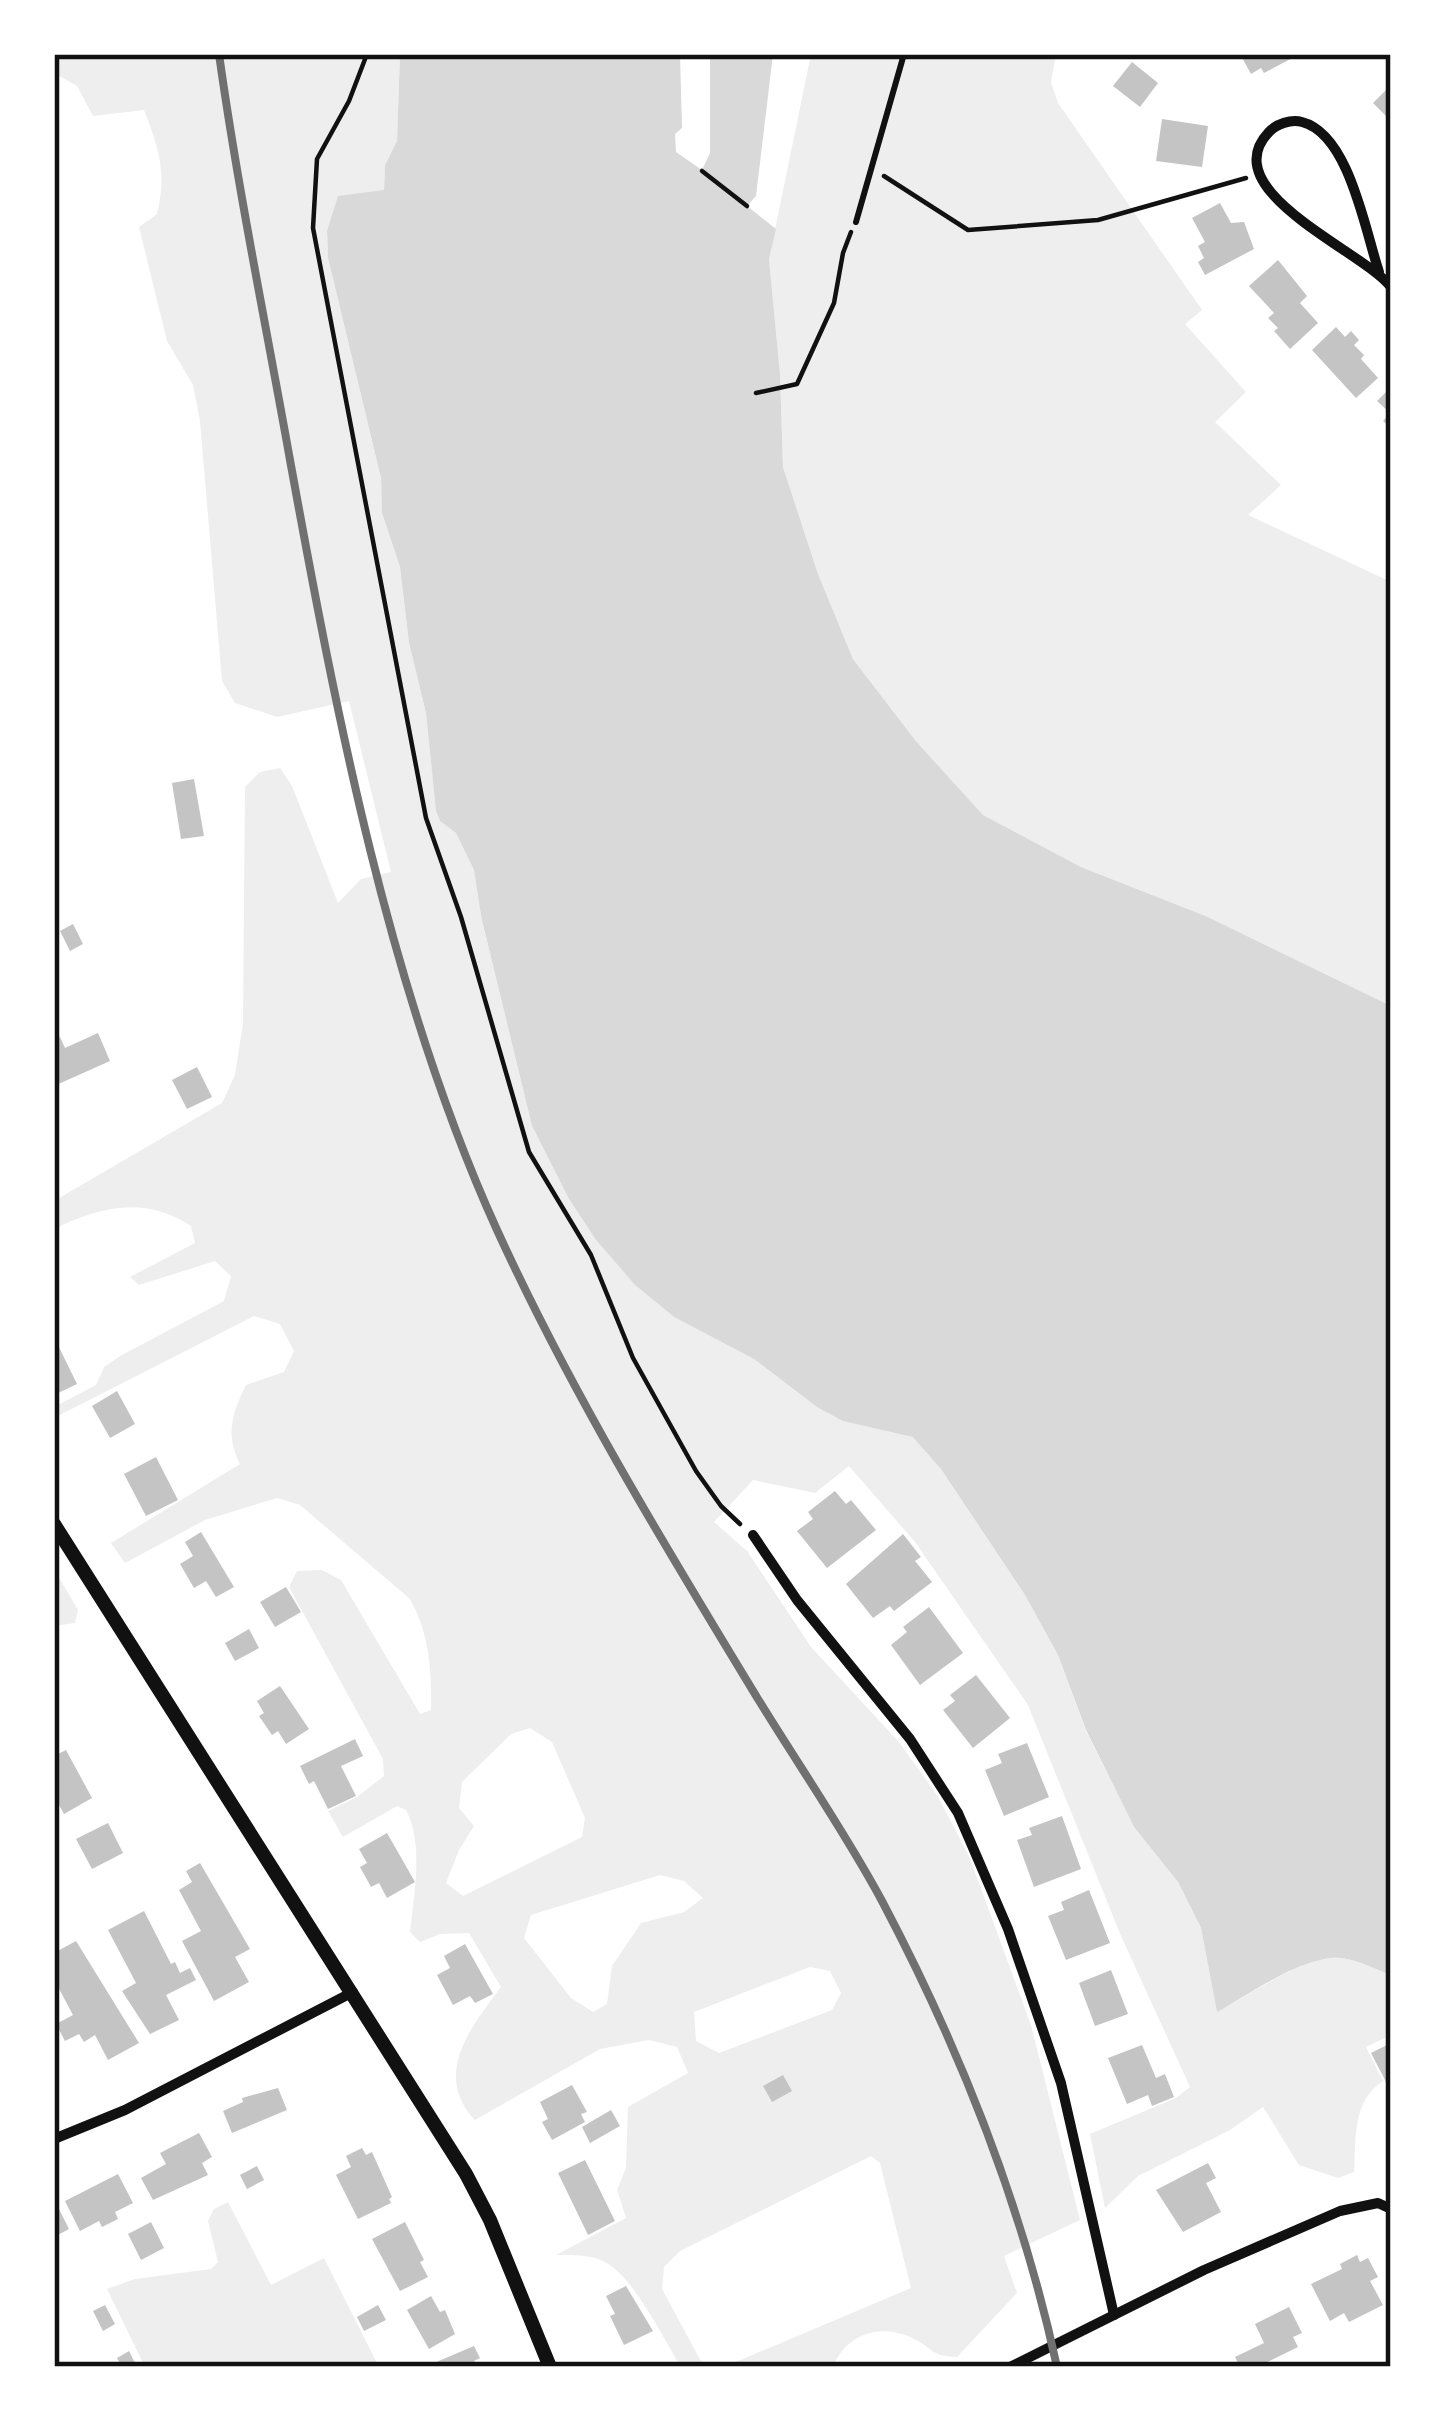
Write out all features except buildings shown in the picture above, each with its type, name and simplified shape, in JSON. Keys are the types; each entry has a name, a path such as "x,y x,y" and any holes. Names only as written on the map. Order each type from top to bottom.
{"street":[{"path":"1379,272 1336,147 1319,128 1295,119 1271,129 1257,150 1257,175 1286,209 1379,272 1391,287"},
{"path":"54,1524 466,2174 514,2275 550,2367"},
{"path":"753,1535 797,1600 910,1739 958,1813 1007,1929 1061,2083 1114,2314"},
{"path":"54,2139 124,2110 353,1992"},
{"path":"1010,2367 1204,2270 1340,2211 1378,2203 1391,2209"}],"lane":[{"path":"856,222 904,54"}],"path":[{"path":"367,54 350,101 316,159 313,227 426,818 529,1152 591,1256 632,1358 696,1471 721,1506 753,1535"},
{"path":"871,168 968,230 1098,220 1257,175"},
{"path":"702,171 747,206"},
{"path":"756,393 797,384 834,303 843,254 856,222"}],"shaded area":[{"path":"54,54 400,54 397,141 385,165 384,191 327,231 328,258 381,478 382,513 400,567 409,643 426,713 436,810 440,821 456,833 474,870 532,1126 569,1199 635,1285 674,1317 754,1359 817,1407 914,1437 941,1469 1025,1595 1058,1655 1086,1731 1134,1827 1178,1882 1201,1928 1217,2011 1315,1961 1347,1959 1391,1975 1391,2035 1366,2047 1383,2081 1361,2110 1354,2172 1338,2178 1299,2165 1263,2107 1230,2130 1138,2176 1105,2208 1090,2134 1176,2098 1190,2087 1121,1936 1028,1705 915,1542 849,1466 815,1493 753,1480 714,1522 747,1551 811,1647 899,1742 937,1795 969,1856 1031,2025 1080,2220 1004,2256 1017,2293 957,2357 937,2354 902,2334 877,2332 846,2346 833,2367 724,2367 911,2288 880,2163 871,2156 680,2251 664,2267 662,2289 703,2365 709,2367 681,2367 646,2308 614,2268 591,2257 556,2255 626,2218 617,2190 626,2168 628,2107 688,2073 677,2047 649,2040 600,2049 475,2120 463,2103 456,2069 468,2035 501,1987 469,1933 440,1934 420,1942 410,1932 416,1854 406,1810 397,1806 343,1837 328,1811 384,1776 383,1759 289,1587 297,1571 322,1570 341,1580 420,1714 431,1710 430,1666 421,1624 409,1598 300,1505 277,1498 205,1520 125,1563 111,1543 240,1464 232,1424 246,1385 284,1372 294,1351 280,1324 254,1316 54,1418 54,1407 96,1385 104,1367 224,1301 231,1276 215,1261 139,1285 130,1277 195,1243 191,1226 157,1211 123,1208 54,1229 54,1201 222,1103 235,1075 243,1023 245,787 260,772 280,768 292,786 338,903 361,879 391,872 349,701 277,717 235,703 222,681 200,421 193,385 167,341 139,227 157,214 161,173 157,149 144,110 93,116 77,86 54,73","holes":["530,1728 552,1742 585,1818 582,1837 463,1896 446,1883 474,1826 459,1808 462,1782 511,1734","660,1875 684,1881 703,1898 684,1912 641,1923 612,1966 607,2004 593,2012 571,1998 524,1938 531,1915","810,1967 830,1971 841,1993 832,2010 719,2053 696,2041 694,2012"]},
{"path":"400,54 680,54 682,128 675,134 676,152 702,170 710,153 710,54 773,54 756,196 747,206 776,229 769,259 783,467 818,574 853,659 915,740 983,815 1081,867 1208,917 1391,1006 1391,1975 1347,1959 1316,1961 1217,2012 1201,1928 1178,1882 1134,1827 1086,1730 1058,1655 1025,1595 941,1469 913,1437 843,1421 754,1359 674,1317 635,1285 569,1199 532,1126 474,870 456,833 440,821 436,811 426,713 409,643 400,567 382,513 381,478 328,258 327,231 338,196 384,190 385,165 397,141"},
{"path":"811,54 1056,54 1051,82 1058,103 1202,310 1185,324 1246,392 1215,422 1281,485 1248,515 1391,582 1391,1006 1208,917 1081,867 983,815 915,740 853,659 818,574 783,467 769,259"},
{"path":"54,1569 78,1610 75,1623 54,1626"},
{"path":"228,2202 271,2285 324,2258 379,2367 145,2367 107,2289 135,2279 211,2269 218,2262 208,2221 214,2209"}],"railway":[{"path":"219,54 347,753 397,950 459,1140 497,1230 588,1409 688,1584 853,1850 910,1956 962,2070 1007,2187 1057,2367"}]}
